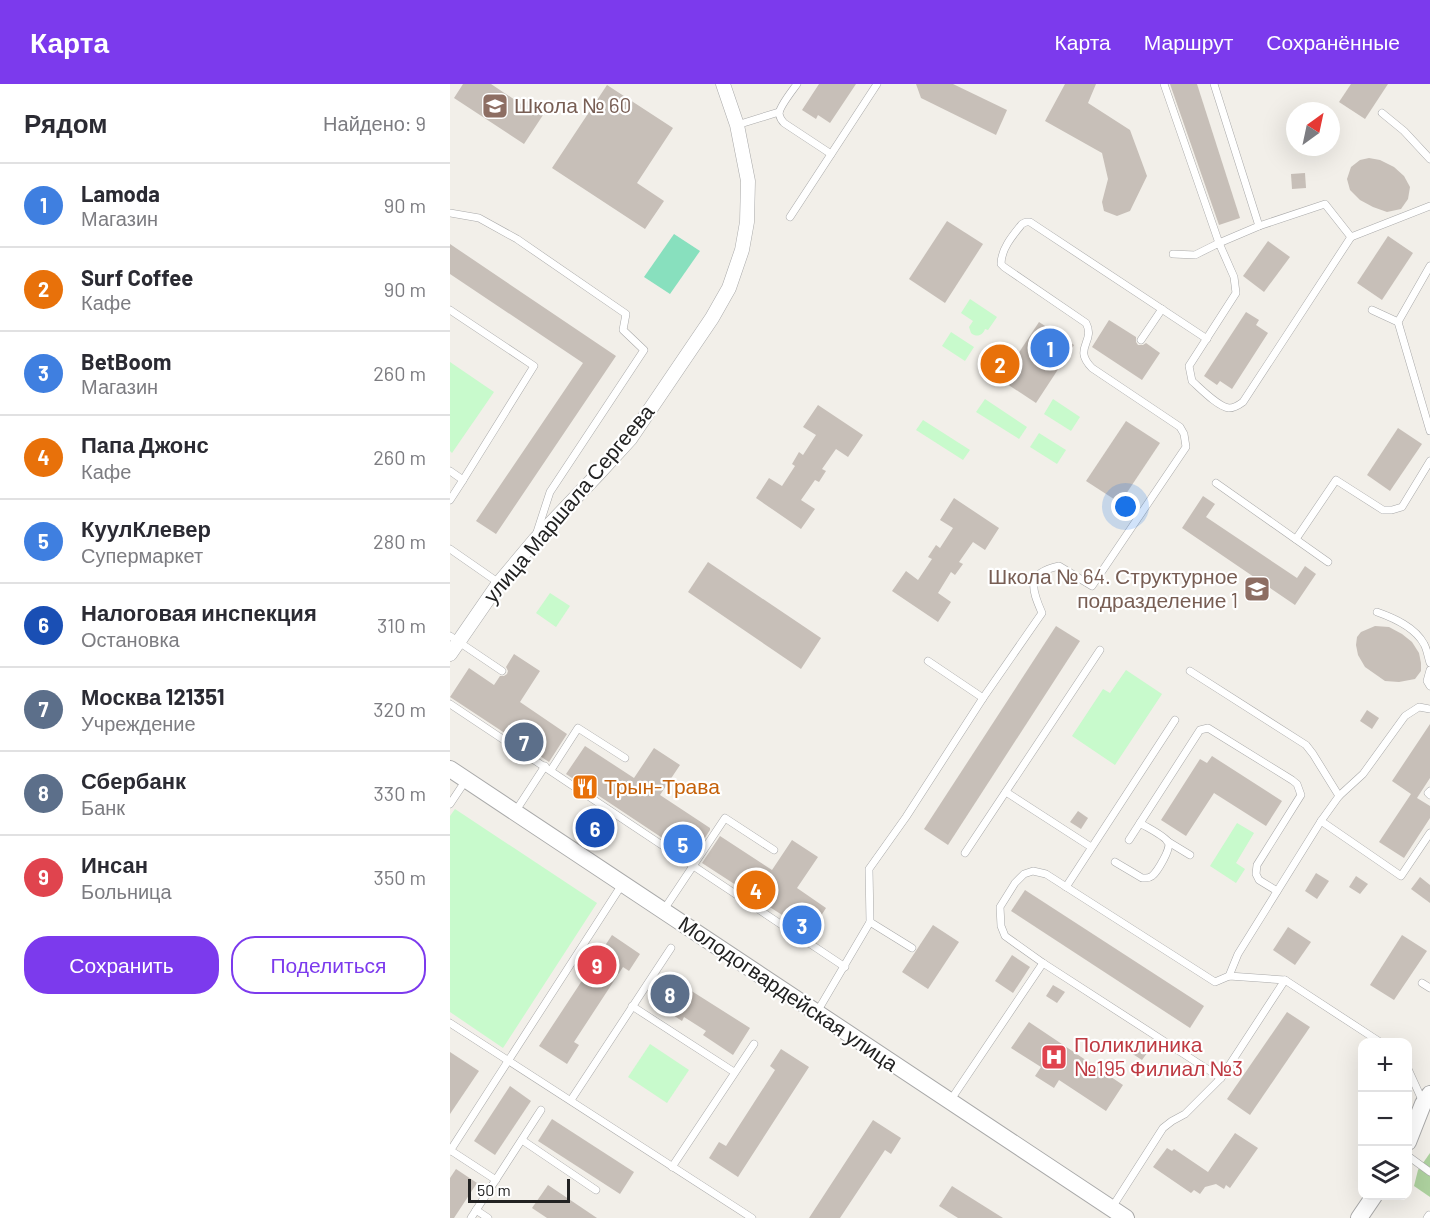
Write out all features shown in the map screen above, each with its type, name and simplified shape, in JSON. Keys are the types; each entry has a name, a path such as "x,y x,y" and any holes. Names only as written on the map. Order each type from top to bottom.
{"street":[{"name":"улица Маршала Сергеева","path":"450,654 454,639 535,540 630,439 712,318 729,288 742,250 747,222 748,181 737,125 723,84"},
{"name":"Молодогвардейская улица","path":"450,769 1126,1218"},
{"path":"1412,1131 1427,1099"},
{"path":"1359,1218 1371,1200"}],"lane":[{"path":"737,125 779,112 797,84"},
{"path":"790,217 877,84"},
{"path":"1164,84 1219,243 1234,278 1236,293 1189,366 1192,381 1228,408 1237,407 1243,402 1351,237 1430,207"},
{"path":"1214,84 1259,226"},
{"path":"779,112 784,123 831,154"},
{"path":"1382,113 1404,131 1430,159"},
{"path":"1173,254 1195,255 1259,226 1325,204 1351,237"},
{"path":"450,213 479,218 517,239 626,314 622,330 644,350 550,492 535,540"},
{"path":"817,1013 870,922 869,869 1042,613 1034,595 1035,580 1038,575 1043,570 1059,566 1092,586 1186,447 1184,434 1180,428 1086,363 1083,351 1089,336 1089,329 1086,323 1004,267 1001,264 1003,253 1022,224 1030,222 1207,339"},
{"path":"1430,266 1398,322 1430,431"},
{"path":"1141,340 1162,309"},
{"path":"450,310 534,366 450,500"},
{"path":"1372,310 1398,322"},
{"path":"1296,539 1336,480 1383,510 1392,510 1402,507 1430,461"},
{"path":"450,471 463,480"},
{"path":"1216,483 1328,562"},
{"path":"450,549 499,583"},
{"path":"1377,612 1412,629 1424,644 1430,663"},
{"path":"454,639 502,671"},
{"path":"965,853 1100,650"},
{"path":"928,661 983,698"},
{"path":"1430,670 1427,681 1430,686"},
{"path":"1190,671 1306,745 1339,796"},
{"path":"450,704 845,967"},
{"path":"1229,976 1238,954 1339,796 1363,774 1405,716 1419,707 1430,709"},
{"path":"1066,887 1175,720"},
{"path":"515,812 578,728 625,758"},
{"path":"1129,840 1200,730 1208,728 1292,780 1300,788 1301,795 1256,869 1259,880 1277,891"},
{"path":"450,804 466,780"},
{"path":"1006,792 1092,847"},
{"path":"663,910 725,818 774,850"},
{"path":"1321,821 1401,876 1430,833"},
{"path":"1140,823 1190,855"},
{"path":"1115,862 1142,878 1149,878 1168,851 1167,841"},
{"path":"1221,1078 1042,963 1005,936 1001,926 1000,907 1015,882 1024,874 1033,871 1046,874 1215,982 1229,976 1285,980 1374,1038"},
{"path":"496,1180 450,1150 623,884"},
{"path":"870,922 912,948"},
{"path":"571,1100 671,948"},
{"path":"950,1101 1042,963"},
{"path":"1111,1209 1163,1128 1185,1114 1221,1078 1285,980"},
{"path":"1422,983 1430,988"},
{"path":"632,1006 734,1072"},
{"path":"450,1023 752,1218"},
{"path":"672,1167 754,1044"},
{"path":"1412,1076 1427,1099"},
{"path":"471,1218 541,1110"},
{"path":"522,1140 597,1190"},
{"path":"1412,1159 1430,1172"},
{"path":"476,1210 488,1218"}],"green space":[{"path":"674,234 700,251 670,294 644,277"},
{"path":"970,299 997,317 988,330 985,329 980,335 971,333 969,327 973,321 961,313"},
{"path":"951,332 974,347 965,361 942,346"},
{"path":"450,362 494,392 452,453 450,451"},
{"path":"985,399 1027,427 1019,439 976,412"},
{"path":"1053,399 1080,417 1071,431 1044,414"},
{"path":"923,420 970,450 963,460 916,430"},
{"path":"1039,433 1066,450 1057,464 1030,447"},
{"path":"550,593 570,606 556,627 536,613"},
{"path":"1126,670 1162,694 1115,765 1072,736 1103,689 1110,693"},
{"path":"455,809 597,903 503,1048 450,1012 450,816"},
{"path":"1237,823 1254,833 1236,863 1245,869 1236,883 1210,866"},
{"path":"650,1044 689,1070 667,1103 628,1077"},
{"path":"1430,1153 1430,1197 1414,1186 1418,1170"}],"building":[{"path":"463,84 491,84 524,106 527,101 545,112 524,144 454,98"},
{"path":"819,84 856,84 830,123 818,115 816,119 802,110"},
{"path":"916,84 953,84 1007,110 996,135 921,98"},
{"path":"1065,84 1096,84 1088,103 1130,130 1147,176 1130,211 1117,216 1104,211 1102,202 1108,179 1102,153 1045,121"},
{"path":"1170,84 1197,84 1240,218 1219,225"},
{"path":"1351,84 1388,84 1365,119 1339,102"},
{"path":"607,85 673,128 637,183 664,201 645,229 552,168"},
{"path":"1369,158 1380,160 1394,167 1404,176 1410,187 1408,199 1401,209 1387,212 1373,207 1360,200 1350,190 1347,179 1351,167 1360,160"},
{"path":"1305,173 1306,188 1292,189 1291,174"},
{"path":"947,221 983,244 945,303 909,279"},
{"path":"1388,236 1413,253 1382,300 1357,283"},
{"path":"1268,241 1290,257 1264,292 1243,276"},
{"path":"450,244 616,356 496,534 476,521 583,363 450,274"},
{"path":"1246,312 1259,320 1256,325 1268,333 1232,389 1220,381 1217,385 1204,376"},
{"path":"1109,320 1136,337 1138,345 1146,343 1160,353 1142,380 1092,347"},
{"path":"1039,322 1074,345 1036,403 1001,380"},
{"path":"818,405 863,435 848,457 836,449 822,469 826,471 819,482 815,480 801,500 815,509 801,529 756,498 769,478 782,486 795,466 792,464 799,452 803,455 816,435 803,427"},
{"path":"1126,421 1160,443 1120,503 1086,481"},
{"path":"1398,428 1422,444 1390,491 1367,475"},
{"path":"1203,496 1215,504 1206,517 1297,578 1305,566 1316,574 1295,605 1182,528"},
{"path":"954,498 999,528 985,550 973,542 959,562 963,564 955,575 951,572 938,593 951,602 938,622 892,591 906,571 918,580 932,559 928,557 936,545 940,548 953,528 940,520"},
{"path":"708,562 821,638 801,669 688,592"},
{"path":"1056,626 1080,641 948,845 924,829"},
{"path":"1375,626 1389,627 1412,642 1419,653 1421,663 1421,671 1415,679 1399,682 1385,681 1365,667 1358,655 1357,637 1361,632"},
{"path":"514,654 540,671 520,702 567,734 549,762 450,697 469,668 494,685 500,676 507,674 506,667"},
{"path":"1367,710 1379,718 1372,729 1360,721"},
{"path":"1430,724 1430,778 1417,798 1430,806 1430,818 1404,858 1379,842 1411,794 1392,781"},
{"path":"585,746 634,778 654,748 680,765 660,795 710,828 693,856 691,857 566,774"},
{"path":"1212,756 1282,801 1266,826 1214,793 1186,836 1161,820 1200,759 1207,763"},
{"path":"1078,811 1088,818 1081,829 1070,822"},
{"path":"720,836 772,870 792,840 818,857 797,888 826,908 810,933 702,863"},
{"path":"1316,873 1329,881 1317,899 1305,891"},
{"path":"1356,876 1368,884 1360,894 1349,887"},
{"path":"1420,877 1430,885 1430,903 1411,889"},
{"path":"1025,890 1204,1006 1190,1028 1011,911"},
{"path":"933,925 959,942 928,989 902,972"},
{"path":"1288,927 1311,942 1295,965 1273,950"},
{"path":"612,935 640,954 629,971 623,967 574,1042 579,1045 567,1064 539,1046"},
{"path":"1402,935 1427,951 1394,1000 1370,985"},
{"path":"1012,955 1030,967 1013,993 995,981"},
{"path":"671,978 750,1028 733,1055 703,1035 706,1031 684,1017 682,1021 655,1003"},
{"path":"1053,985 1065,992 1057,1003 1046,996"},
{"path":"1287,1012 1310,1027 1250,1115 1227,1099"},
{"name":"Поликлиника №195 Филиал №3","path":"1029,1022 1123,1085 1106,1111 1059,1080 1054,1088 1035,1076 1041,1067 1011,1048"},
{"path":"1139,1042 1150,1049 1142,1060 1131,1053"},
{"path":"781,1049 809,1067 738,1177 709,1158 719,1142 726,1146 775,1070 770,1066"},
{"path":"450,1052 479,1071 450,1114"},
{"path":"510,1086 531,1101 495,1155 474,1141"},
{"path":"552,1119 634,1172 620,1194 538,1141"},
{"path":"873,1120 901,1138 891,1154 885,1150 840,1218 809,1218"},
{"path":"1235,1133 1258,1148 1230,1188 1226,1185 1224,1189 1216,1184 1205,1187 1200,1194 1194,1190 1191,1193 1153,1167 1167,1148 1172,1151 1174,1149 1208,1172"},
{"path":"456,1169 477,1183 454,1218 450,1218 450,1178"},
{"path":"548,1185 597,1218 547,1218 532,1208"},
{"path":"952,1186 1003,1218 958,1218 939,1206"}],"place":[{"name":"Школа № 60","path":"495,106"},
{"name":"Lamoda","path":"1050,348"},
{"name":"Surf Coffee","path":"1000,364"},
{"name":"Школа № 64. Структурное подразделение 1","path":"1257,589"},
{"name":"Москва 121351","path":"524,742"},
{"name":"Трын-Трава","path":"585,787"},
{"name":"Налоговая инспекция","path":"595,828"},
{"name":"КуулКлевер","path":"683,844"},
{"name":"Папа Джонс","path":"756,890"},
{"name":"BetBoom","path":"802,925"},
{"name":"Инсан","path":"597,965"},
{"name":"Сбербанк","path":"670,994"},
{"name":"Поликлиника №195 Филиал №3","path":"1054,1057"}]}
